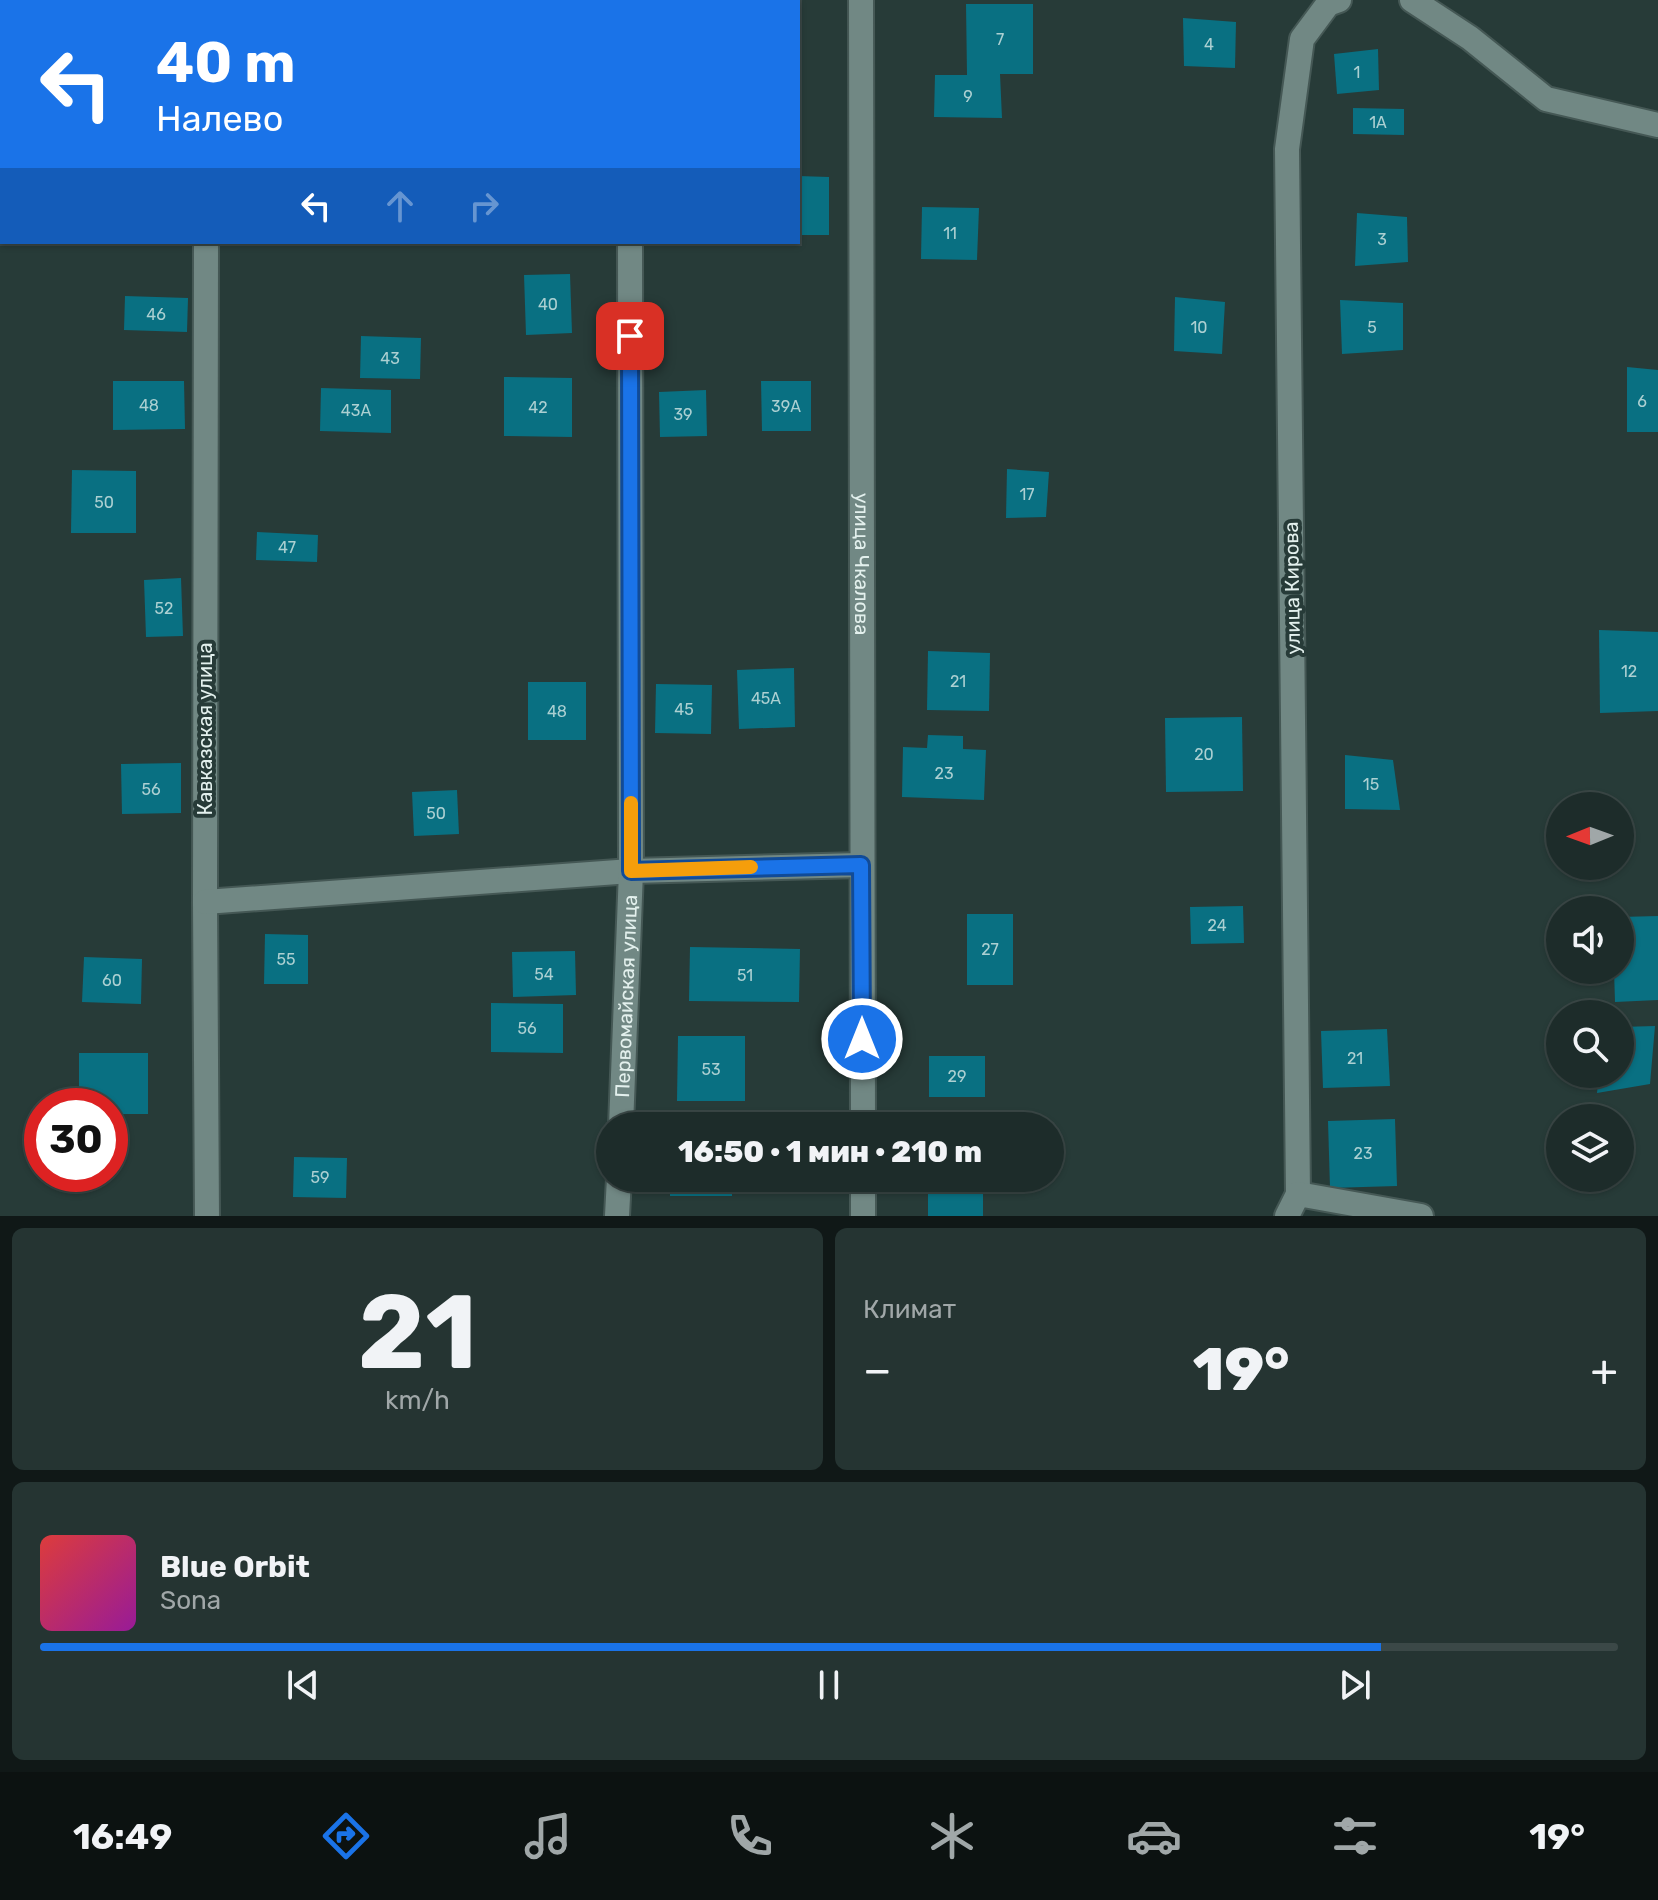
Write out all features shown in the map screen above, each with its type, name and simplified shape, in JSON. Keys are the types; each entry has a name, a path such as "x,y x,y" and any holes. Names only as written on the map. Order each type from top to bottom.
{"street":[{"name":"улица Чкалова","path":"861,0 863,1112"},
{"name":"улица Кирова","path":"1298,1194 1287,149 1302,39 1328,4 1339,0"},
{"path":"1412,0 1470,38 1546,99 1658,125"},
{"name":"Кавказская улица","path":"206,244 207,1216"},
{"name":"Первомайская улица","path":"622,1112 631,871 630,244"},
{"path":"205,902 631,871 861,865"},
{"path":"617,1216 618,1192"},
{"path":"863,1192 863,1216"},
{"path":"1287,1216 1298,1194 1390,1213 1421,1216"}],"building":[{"path":"966,4 1033,4 1033,74 1000,74 1002,118 934,117 935,75 967,75"},
{"path":"1183,18 1236,22 1235,68 1184,66"},
{"path":"1378,49 1379,90 1337,94 1334,54"},
{"path":"1353,108 1404,109 1404,135 1353,134"},
{"path":"800,176 829,177 829,235 800,235"},
{"path":"922,207 979,208 977,260 921,259"},
{"path":"1357,213 1407,217 1408,262 1355,266"},
{"path":"570,274 572,333 526,335 524,275"},
{"path":"125,296 188,298 187,332 124,330"},
{"path":"1175,297 1225,302 1222,354 1174,351"},
{"path":"1340,300 1403,303 1403,350 1342,354"},
{"path":"361,336 421,338 420,379 360,378"},
{"path":"1627,367 1658,370 1658,432 1627,432"},
{"path":"504,377 572,378 572,437 504,436"},
{"path":"113,381 184,381 185,429 113,430"},
{"path":"761,381 811,381 811,431 762,431"},
{"path":"321,388 391,390 391,433 320,431"},
{"path":"706,390 707,436 660,437 659,392"},
{"path":"1007,469 1049,472 1046,517 1006,518"},
{"path":"72,470 136,471 136,533 71,533"},
{"path":"257,532 318,535 317,562 256,560"},
{"path":"181,578 183,636 146,637 144,580"},
{"path":"1599,630 1658,632 1658,711 1600,713"},
{"path":"928,651 990,653 989,711 927,710"},
{"path":"794,668 795,727 739,729 737,670"},
{"path":"528,682 586,682 586,740 528,740"},
{"path":"656,684 712,685 711,734 655,733"},
{"path":"1242,717 1243,791 1166,792 1165,718"},
{"path":"928,735 963,736 963,749 986,750 984,800 902,797 903,747 927,748"},
{"path":"1345,755 1393,760 1400,810 1345,809"},
{"path":"181,763 181,813 122,814 121,764"},
{"path":"457,790 459,834 414,836 412,792"},
{"path":"1243,906 1244,943 1191,944 1190,907"},
{"path":"967,914 1013,914 1013,985 967,985"},
{"path":"1658,916 1658,1000 1615,1000 1614,984 1634,984 1634,917"},
{"path":"265,934 308,935 308,984 264,984"},
{"path":"690,947 800,949 799,1002 689,1001"},
{"path":"575,951 576,995 513,997 512,952"},
{"path":"84,957 142,959 141,1004 82,1002"},
{"path":"491,1003 563,1004 563,1053 491,1052"},
{"path":"1655,1026 1650,1084 1634,1087 1634,1027"},
{"path":"1387,1029 1390,1086 1323,1088 1321,1031"},
{"path":"678,1036 745,1036 745,1101 677,1101"},
{"path":"79,1053 148,1053 148,1114 128,1114 128,1088 79,1088"},
{"path":"929,1056 985,1056 985,1097 929,1097"},
{"path":"1598,1088 1626,1088 1597,1093"},
{"path":"1395,1119 1397,1186 1330,1188 1328,1121"},
{"path":"294,1157 347,1158 346,1198 293,1197"},
{"path":"670,1192 732,1192 732,1196 670,1196"},
{"path":"928,1192 983,1192 983,1216 928,1216"}],"slow traffic":[{"path":"631,803 631,871 751,867"}],"route":[{"path":"630,336 631,871 861,865 862,1039"}]}
